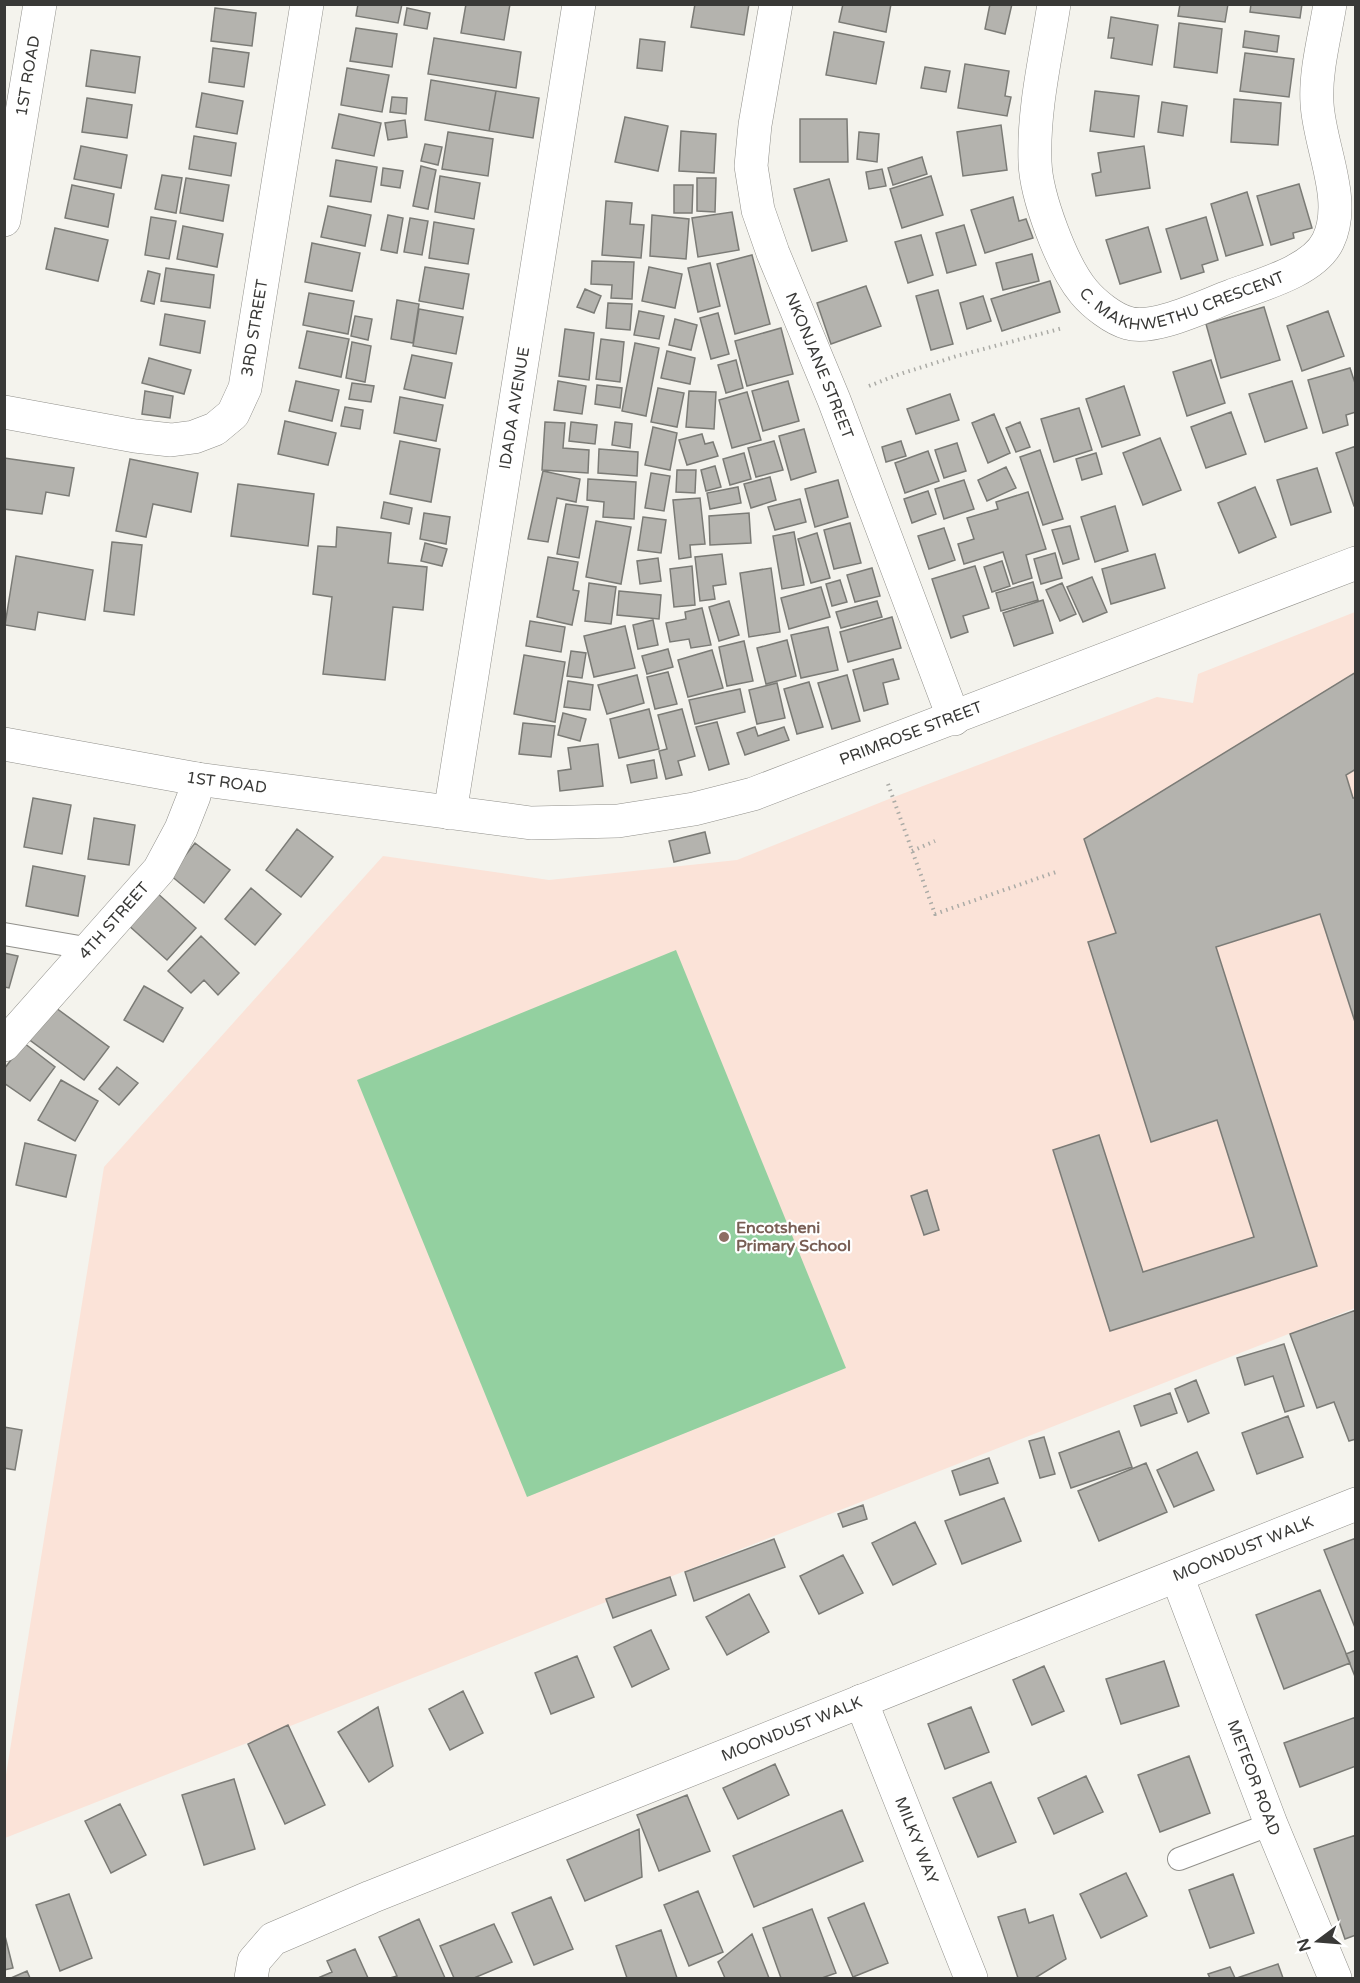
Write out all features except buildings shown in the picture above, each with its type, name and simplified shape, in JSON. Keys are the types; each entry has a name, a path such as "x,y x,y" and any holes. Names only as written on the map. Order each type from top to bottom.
{"street":[{"name":"1ST ROAD","path":"4,220 40,4"},
{"name":"3RD STREET","path":"4,412 135,436 171,440 194,437 215,429 233,414 244,388 307,4"},
{"name":"IDADA AVENUE","path":"450,813 579,4"},
{"name":"NKONJANE STREET","path":"776,4 755,125 752,166 758,210 773,254 834,400 954,719"},
{"name":"C. MAKHWETHU CRESCENT","path":"1054,4 1035,122 1035,164 1044,207 1067,264 1084,292 1106,312 1129,324 1158,324 1285,275 1312,261 1328,242 1335,214 1332,177 1320,132 1317,102 1318,76 1330,4"},
{"name":"PRIMROSE STREET","path":"450,813 531,823 618,821 694,809 753,794 954,719 1356,563"},
{"name":"1ST ROAD","path":"4,744 197,779 450,813"},
{"name":"4TH STREET","path":"4,1045 159,870 181,829 194,796 197,779"},
{"name":"MOONDUST WALK","path":"251,1978 254,1961 273,1939 382,1892 1356,1504"},
{"name":"METEOR ROAD","path":"1177,1576 1271,1824 1335,1978"},
{"name":"MILKY WAY","path":"861,1701 971,1978"}],"lane":[{"path":"4,934 91,949"},
{"path":"1179,1859 1271,1824"}],"path":[{"path":"834,400 897,375 957,356 1055,331 1106,312"},
{"path":"887,780 935,914 1056,873"},
{"path":"912,850 935,841"}],"shaded area":[{"name":"Encotsheni Primary School","path":"1355,612 1355,1308 5,1838 5,1781 104,1167 383,856 549,880 737,860 894,797 1157,697 1193,703 1198,674"}],"green space":[{"path":"676,950 846,1368 527,1497 357,1080"}],"place":[{"name":"Encotsheni Primary School","path":"724,1237"}]}
